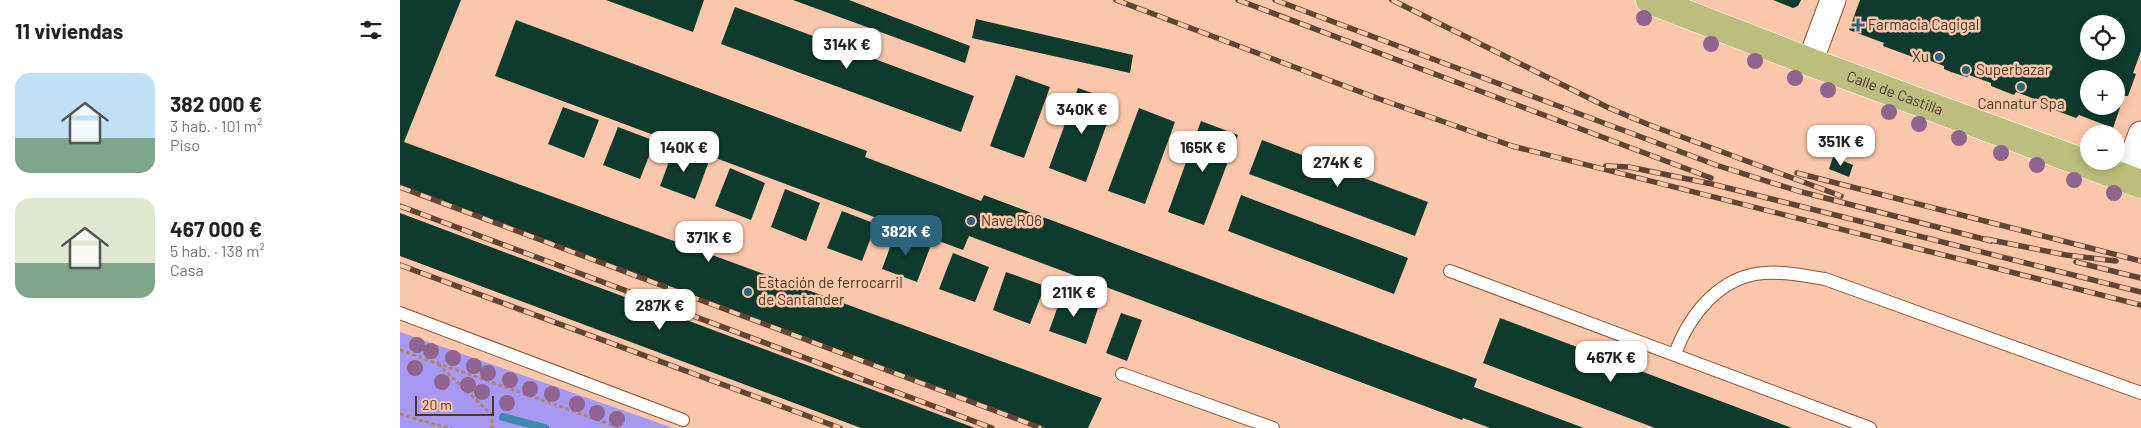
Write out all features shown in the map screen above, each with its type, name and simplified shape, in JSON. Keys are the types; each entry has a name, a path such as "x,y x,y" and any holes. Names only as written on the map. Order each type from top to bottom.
{"main road":[{"name":"Calle de Castilla","path":"1650,0 1810,62 2133,180"}],"street":[{"path":"1810,62 1833,0"},
{"path":"2133,180 2141,134"}],"lane":[{"path":"1450,271 1870,428"},
{"path":"1675,354 1681,337 1692,318 1713,296 1750,274 1779,272 1835,282 2141,393"},
{"path":"400,313 683,420"},
{"path":"1122,374 1273,428"}],"path":[{"path":"400,350 621,428"},
{"path":"436,362 491,414 494,426 490,428"},
{"path":"400,414 452,428"}],"shaded area":[{"path":"400,332 673,428 400,428"}],"building":[{"name":"Estación de ferrocarril de Santander","path":"400,0 461,0 404,142 1102,398 1088,428 1045,428 400,187"},
{"path":"606,0 704,0 693,32"},
{"path":"793,0 849,0 970,46 965,63"},
{"path":"1773,0 1801,0 1798,6 1793,8"},
{"path":"1860,0 2141,0 2141,51 2133,73 2136,74 2128,96 2125,96 2125,70 2080,70 2080,115 2117,115 2114,125 2105,125 2079,115 2076,118 2036,103 2036,100 2027,96 2016,92 2014,95 1991,86 1991,83 1969,75 1967,77 1951,72 1944,69 1944,66 1883,46 1884,43 1849,30"},
{"path":"735,7 974,96 961,132 721,44"},
{"path":"976,19 1133,55 1130,73 972,38"},
{"name":"Nave R06","path":"516,20 867,151 865,157 981,201 984,195 1477,379 1474,387 1584,428 1490,428 1463,418 1462,420 969,236 963,250 495,76"},
{"path":"1016,75 1050,87 1024,158 990,146"},
{"path":"1078,88 1115,101 1086,182 1049,168"},
{"path":"563,107 599,120 584,158 548,144"},
{"path":"1139,108 1175,122 1145,204 1108,191"},
{"path":"1201,121 1238,135 1204,225 1168,212"},
{"path":"618,127 655,141 640,179 603,165"},
{"path":"1262,140 1428,202 1415,236 1249,174"},
{"path":"674,148 709,161 695,199 660,186"},
{"path":"1833,157 1853,165 1849,177 1829,169"},
{"path":"730,168 765,183 751,220 715,206"},
{"path":"785,189 820,203 806,241 771,227"},
{"path":"1241,195 1408,258 1394,294 1228,231"},
{"path":"842,211 876,224 862,261 827,248"},
{"name":"Estación de ferrocarril de Santander","path":"400,213 975,428 861,428 400,256"},
{"path":"896,231 931,245 917,282 882,269"},
{"path":"953,253 989,267 975,302 939,289"},
{"path":"1006,272 1045,286 1030,324 993,310"},
{"path":"1063,292 1099,305 1086,344 1049,331"},
{"path":"1121,313 1142,320 1127,361 1106,353"},
{"path":"1500,318 1792,428 1655,428 1483,363"}],"waterway":[{"path":"503,417 545,428"}],"railway":[{"path":"1116,0 1374,97 1512,146 2141,305"},
{"path":"1238,0 1711,178"},
{"path":"1275,0 1716,165 1798,191 1991,241"},
{"path":"1392,0 1609,108 1841,196"},
{"path":"1606,166 1629,167 1712,184 2141,292"},
{"path":"1797,173 2141,261"},
{"path":"400,187 1041,428"},
{"path":"400,206 992,428"},
{"path":"1986,239 2066,255 2116,261"},
{"path":"2076,262 2141,278"},
{"path":"400,265 840,428"}],"place":[{"name":"Farmacia Cagigal","path":"1858,25"},
{"name":"Xu","path":"1939,57"},
{"name":"Superbazar","path":"1966,70"},
{"name":"Cannatur Spa","path":"2021,87"},
{"name":"Nave R06","path":"971,221"},
{"name":"Estación de ferrocarril de Santander","path":"748,292"}]}
